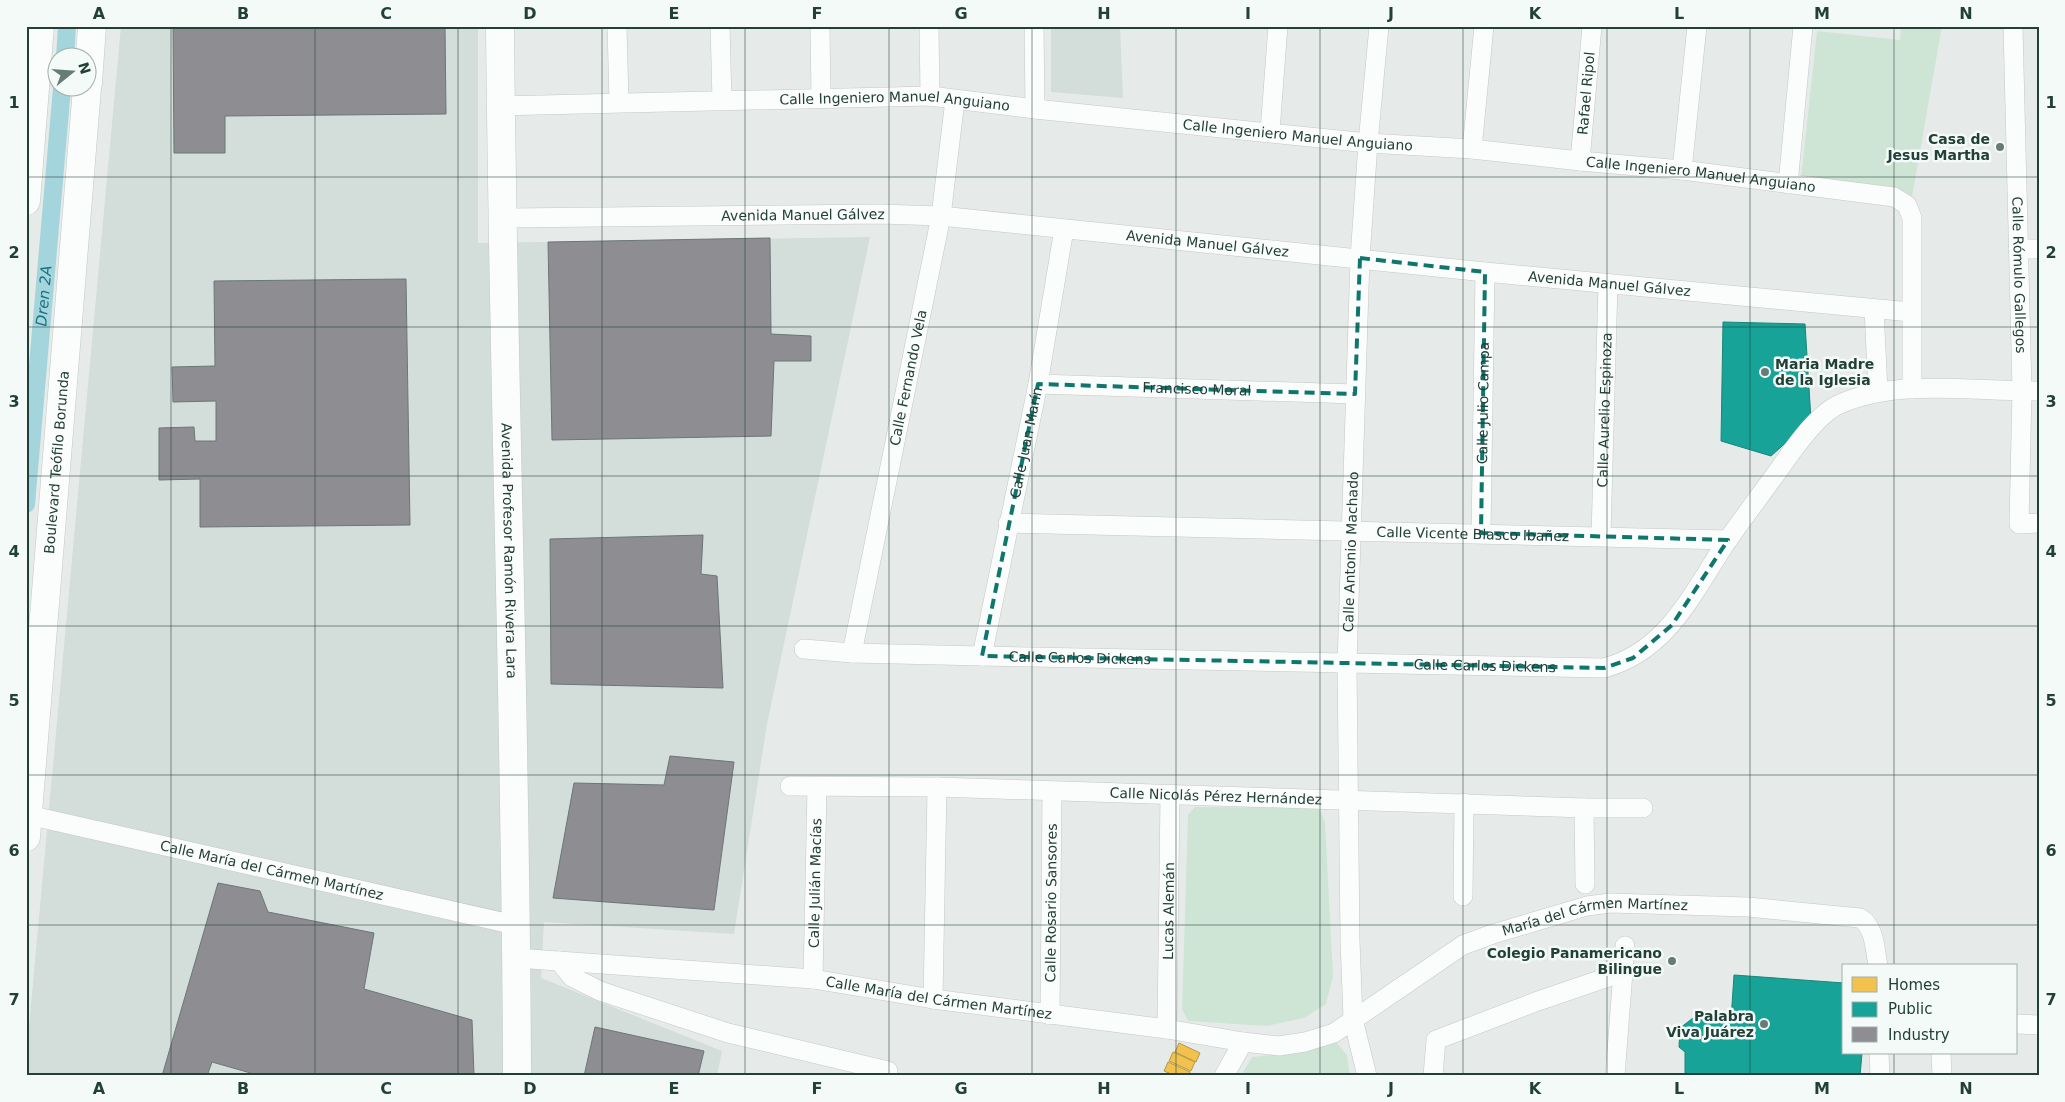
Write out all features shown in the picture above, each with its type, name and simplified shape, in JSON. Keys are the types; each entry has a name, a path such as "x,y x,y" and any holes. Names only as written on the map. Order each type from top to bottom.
{"main road":[{"path":"27,189 40,26"},
{"path":"90,48 92,26"},
{"name":"Avenida Profesor Ramón Rivera Lara","path":"500,26 501,218 510,547 517,1076"},
{"name":"Boulevard Teófilo Borunda","path":"27,826 86,98"}],"street":[{"path":"618,26 619,102"},
{"path":"720,26 722,100"},
{"path":"820,26 821,98"},
{"path":"929,26 930,96"},
{"path":"1034,26 1035,109"},
{"path":"1270,131 1278,26"},
{"name":"Calle Antonio Machado","path":"1367,1076 1353,1019 1348,801 1348,664 1360,258 1379,26"},
{"path":"1472,149 1484,26"},
{"name":"Rafael Ripol","path":"1580,161 1592,26"},
{"path":"1682,170 1697,26"},
{"path":"1788,184 1803,26"},
{"name":"Calle Rómulo Gallegos","path":"2013,26 2018,249 2030,391 2019,524 2039,524"},
{"name":"Calle Ingeniero Manuel Anguiano","path":"500,106 930,96 1035,109 1368,142 1472,149 1682,170 1894,197 1907,205 1912,218 1912,389"},
{"name":"Calle Fernando Vela","path":"852,653 941,216 955,100"},
{"name":"Avenida Manuel Gálvez","path":"501,218 880,214 941,216 1485,272 1911,312"},
{"name":"Calle Juan Marín","path":"982,656 1038,384 1064,229"},
{"path":"2018,249 2039,249"},
{"name":"Calle Julio Campa","path":"1481,533 1485,272"},
{"name":"Calle Aurelio Espinoza","path":"1601,536 1608,284"},
{"path":"1874,309 1878,391"},
{"name":"Francisco Moral","path":"1038,384 1355,394"},
{"name":"Calle Carlos Dickens","path":"804,649 852,653 1604,668 1633,658 1654,643 1672,625 1728,540 1811,428 1837,405 1878,391 1912,389 2030,391"},
{"name":"Calle Vicente Blasco Ibañez","path":"1008,523 1728,540"},
{"name":"Calle Nicolás Pérez Hernández","path":"790,786 937,787 1348,801 1643,808"},
{"name":"Calle Julián Macías","path":"813,979 818,787"},
{"path":"933,999 937,787"},
{"name":"Calle Rosario Sansores","path":"1050,1015 1052,792"},
{"name":"Lucas Alemán","path":"1166,1029 1170,795"},
{"path":"1463,896 1464,803"},
{"path":"1584,808 1585,884"},
{"name":"Calle María del Cármen Martínez","path":"27,826 515,925"},
{"name":"María del Cármen Martínez","path":"1353,1019 1463,946 1493,934 1587,906 1610,903 1748,907 1860,918 1866,922 1873,938 1878,964"},
{"path":"1615,1076 1625,946"},
{"name":"Calle María del Cármen Martínez","path":"516,958 813,979 933,999 1166,1029 1279,1046 1305,1042 1334,1033 1353,1019"},
{"path":"558,961 572,977 600,991 728,1033 888,1071"},
{"path":"1433,1076 1427,1039 1622,972"},
{"path":"2018,1024 2039,1025"},
{"path":"1224,1076 1243,1042"},
{"path":"1879,1054 1880,1076"},
{"path":"1941,1054 1942,1076"}],"highlighted area":[{"path":"1360,258 1485,272 1481,533 1728,540 1672,625 1633,658 1604,668 982,656 1038,384 1355,394"}],"shaded area":[{"path":"121,26 478,26 478,243 870,237 767,724 734,934 544,922 541,978 722,1051 717,1076 26,1076 26,1059"},
{"path":"1051,26 1120,26 1123,98 1051,92"}],"green space":[{"path":"1901,26 1942,26 1912,197 1801,178 1817,31 1900,40"},
{"path":"1195,807 1319,808 1325,822 1333,976 1326,1004 1304,1018 1267,1026 1188,1021 1182,1009 1188,815"},
{"path":"1336,1042 1347,1055 1350,1076 1241,1076 1252,1057 1283,1054"}],"building: Homes":[{"path":"1179,1043 1200,1053 1196,1062 1175,1052"},
{"path":"1173,1052 1195,1062 1191,1071 1169,1061"},
{"path":"1168,1062 1190,1072 1188,1076 1176,1076 1164,1071"}],"building: Public":[{"name":"Maria Madre de la Iglesia","path":"1723,322 1805,324 1811,420 1771,456 1721,441"},
{"name":"Palabra Viva Juárez","path":"1734,975 1842,983 1842,1054 1862,1054 1860,1076 1685,1076 1685,1052 1679,1047 1680,1028 1693,1018 1731,1020"}],"building: Industry":[{"path":"173,26 445,26 446,114 225,116 225,153 174,153"},
{"path":"770,238 771,334 811,336 811,361 774,361 771,436 552,440 548,242"},
{"path":"406,279 410,525 200,527 200,479 159,480 159,428 194,427 195,441 216,441 216,401 173,402 172,367 215,366 214,281"},
{"path":"703,535 701,574 717,576 723,688 551,684 550,539"},
{"path":"670,756 734,762 714,910 553,898 574,783 664,785"},
{"path":"218,883 260,891 268,912 374,933 364,989 472,1020 474,1076 261,1076 212,1062 207,1076 162,1076"},
{"path":"595,1027 704,1051 698,1076 584,1076"}],"waterway":[{"name":"Dren 2A","path":"66,48 67,26"},
{"name":"Dren 2A","path":"26,504 61,98"}],"place":[{"name":"Casa de Jesus Martha","path":"2000,147"},
{"name":"Maria Madre de la Iglesia","path":"1765,372"},
{"name":"Colegio Panamericano Bilingue","path":"1672,961"},
{"name":"Palabra Viva Juárez","path":"1764,1024"}]}
